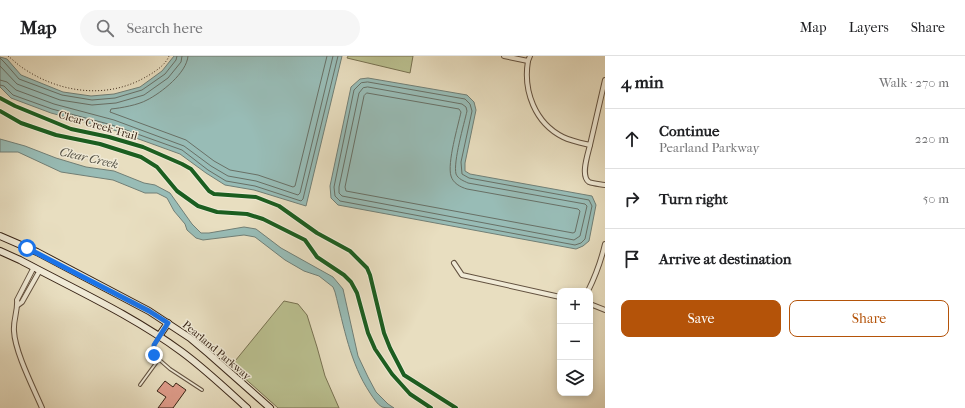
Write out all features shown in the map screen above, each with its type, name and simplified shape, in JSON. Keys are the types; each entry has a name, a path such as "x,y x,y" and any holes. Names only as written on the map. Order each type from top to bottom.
{"main road":[{"name":"Pearland Parkway","path":"0,236 37,252 149,311 168,323 209,354 270,408"},
{"name":"Pearland Parkway","path":"0,251 135,321 159,336 202,368 247,408"},
{"path":"159,336 168,323"}],"street":[{"path":"504,56 528,61"},
{"path":"530,56 526,72 528,94 539,116 547,126 563,137 590,145"},
{"path":"605,80 585,170 585,176 591,182 605,186"},
{"path":"590,288 602,260 605,244"},
{"path":"454,263 462,275 557,296"},
{"path":"37,269 17,300 18,305 13,325 15,340 42,408"},
{"path":"593,305 605,310"}],"lane":[{"path":"159,336 154,345 154,355 202,390"},
{"path":"140,385 159,359"}],"path":[{"path":"8,56 28,71 58,85 81,91 95,91 119,87 139,80 159,67 169,56"}],"green space":[{"path":"348,56 413,56 410,73 347,58"},
{"path":"284,301 298,304 307,315 325,376 339,408 278,408 231,366"}],"water":[{"path":"174,56 342,56 306,206 254,190 225,185 180,154 111,129 51,113 11,98 0,87 0,57 7,59 21,75 63,92 91,96 114,94 140,87 162,71"},
{"path":"368,78 467,95 474,102 476,110 465,163 465,171 470,174 592,196 596,205 589,241 576,249 338,205 331,198 330,186 351,87 360,79"},
{"path":"0,139 86,167 114,171 144,183 155,185 170,193 192,224 201,233 244,227 256,229 281,248 333,277 343,289 358,356 376,392 394,408 382,407 373,397 363,381 348,344 333,287 319,276 304,271 285,260 255,237 244,235 203,240 196,238 187,230 185,224 174,211 167,198 157,193 145,193 113,180 61,172 18,152 0,152"}],"building":[{"path":"165,381 173,387 176,383 186,390 173,408 158,408 166,397 157,391"}],"cycle path":[{"name":"Clear Creek Trail","path":"0,98 15,106 71,129 109,137 143,147 182,164 191,169 209,191 214,194 256,197 279,206 317,233 350,251 367,268 384,333 404,375 456,408"},
{"path":"0,111 21,123 56,135 100,144 141,157 157,167 177,191 198,206 217,212 247,214 263,219 305,240 317,257 344,275 351,282 357,293 368,333 375,349 392,374 410,394 431,408"}],"route":[{"path":"27,248 149,311 168,323 154,345 154,355"}],"water label":[{"name":"Clear Creek","path":"89,158"}]}
